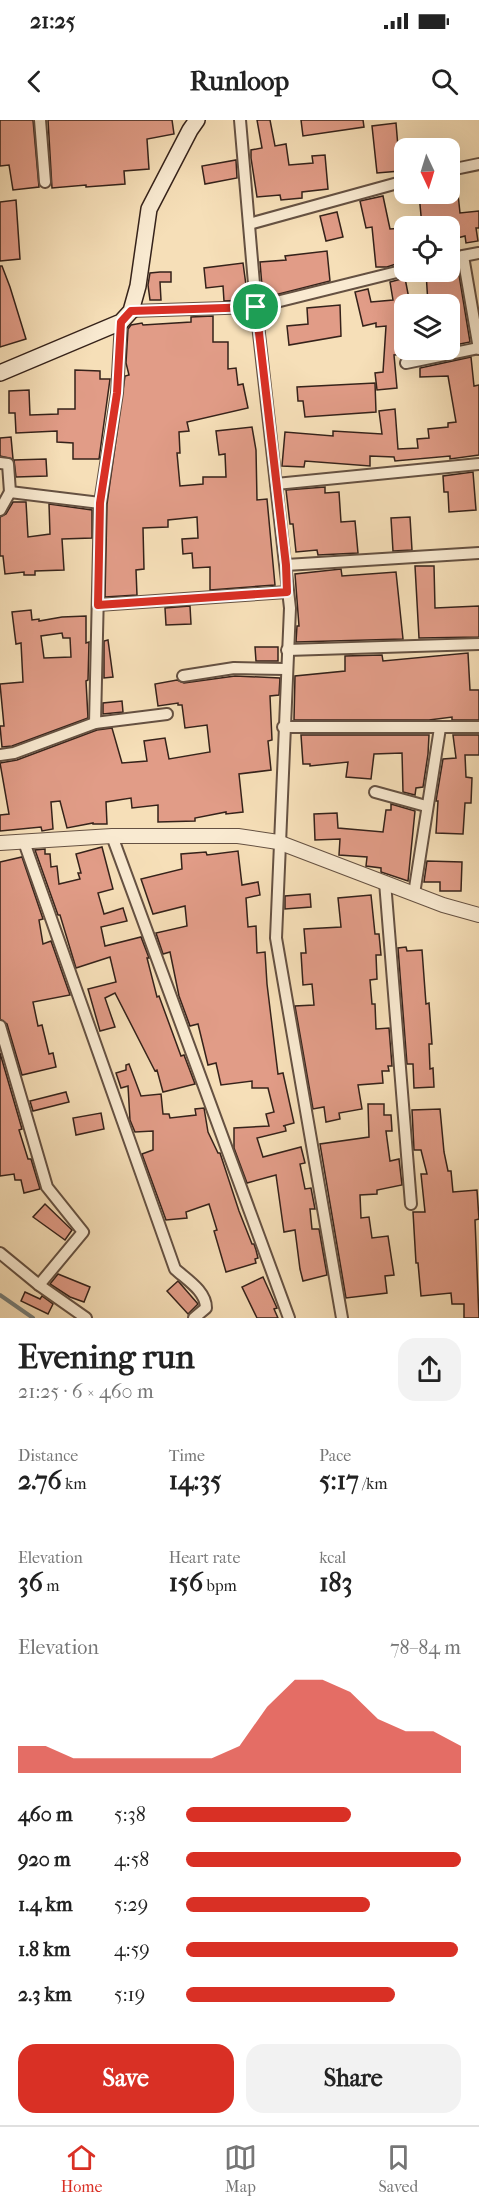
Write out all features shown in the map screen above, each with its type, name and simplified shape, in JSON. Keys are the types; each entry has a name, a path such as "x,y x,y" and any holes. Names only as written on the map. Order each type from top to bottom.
{"main road":[{"path":"0,373 126,317 138,286 148,209 192,123"}],"street":[{"path":"40,120 45,182"},
{"path":"240,120 256,307 290,608 278,842 276,938 342,1318"},
{"path":"460,168 479,164"},
{"path":"249,224 394,184"},
{"path":"460,257 479,254"},
{"path":"406,363 479,348 463,256"},
{"path":"95,723 100,503 126,317 256,307 394,273"},
{"path":"0,463 8,464 10,492 0,510"},
{"path":"276,484 479,464"},
{"path":"10,492 100,503"},
{"path":"286,565 479,553"},
{"path":"98,605 287,592"},
{"path":"287,650 479,644"},
{"path":"183,676 234,668 286,669"},
{"path":"0,755 14,753 95,723 167,714"},
{"path":"283,727 479,727"},
{"path":"414,894 440,728"},
{"path":"375,792 426,806"},
{"path":"112,836 289,1318"},
{"path":"0,843 112,836 238,836 278,842 414,894 479,915"},
{"path":"24,842 175,1269 206,1300 206,1308 194,1318"},
{"path":"385,882 411,1204"},
{"path":"0,1026 47,1187 83,1232 39,1285"},
{"path":"0,1253 39,1285 86,1318"}],"building":[{"path":"0,120 33,120 39,187 13,190 9,165 0,166"},
{"path":"48,120 172,120 174,134 147,139 149,169 124,171 125,184 52,188"},
{"path":"257,120 270,120 275,146 286,144 289,165 313,163 312,156 325,155 328,189 302,192 302,198 281,200 280,195 257,197 251,150 262,148"},
{"path":"301,120 363,120 364,127 303,136"},
{"path":"396,123 397,138 394,138 394,172 377,173 372,126"},
{"path":"236,160 237,178 205,184 202,166"},
{"path":"383,196 390,229 394,229 394,265 376,267 372,227 366,228 360,201"},
{"path":"16,200 20,259 0,261 0,202"},
{"path":"420,204 459,204 460,213 479,211 479,228 476,228 478,241 466,243 465,236 460,237 460,216 421,216"},
{"path":"337,212 343,237 326,241 320,216"},
{"path":"327,251 330,281 263,298 260,262 286,260 285,256"},
{"path":"243,263 248,300 224,301 223,286 206,288 204,268"},
{"path":"0,266 2,266 10,287 26,339 0,347"},
{"path":"171,272 171,282 160,282 161,300 150,300 148,285 150,273"},
{"path":"460,281 470,342 460,344 460,294 427,294 427,282"},
{"path":"390,282 406,282 408,294 394,294 394,360 397,388 377,390 375,373 383,372 386,326 376,327 376,323 363,326 355,292 368,289 371,302 393,300"},
{"path":"340,305 341,336 289,345 287,326 308,324 307,308"},
{"path":"213,316 213,342 228,342 228,369 236,368 238,385 243,384 248,408 187,422 189,431 179,432 180,453 177,453 180,486 203,484 203,477 226,477 225,454 219,455 216,431 252,427 256,450 257,500 267,499 275,585 210,590 210,567 193,568 192,553 183,554 182,539 198,538 197,517 168,520 168,527 143,528 144,569 136,570 137,595 105,597 107,504 125,376 129,375 126,363 128,329 131,325 142,323 143,325 191,322 191,317"},
{"path":"471,357 474,386 479,385 479,455 450,459 450,456 395,461 394,457 370,456 370,466 305,461 304,467 282,466 285,432 333,436 333,431 382,434 379,411 395,409 398,449 418,448 417,439 429,438 428,429 448,427 448,423 456,422 448,376 420,377 420,368"},
{"path":"75,370 100,371 100,379 110,379 99,459 73,459 73,443 57,442 57,431 16,433 15,413 9,413 9,391 29,390 30,415 58,414 58,409 75,409"},
{"path":"375,383 376,412 305,417 303,401 298,401 297,387"},
{"path":"11,437 13,459 0,456 0,438"},
{"path":"46,459 47,476 16,477 14,460"},
{"path":"473,472 476,510 449,512 448,492 444,492 443,476"},
{"path":"325,487 325,493 339,492 341,522 355,521 358,553 318,555 317,550 296,552 286,490"},
{"path":"13,502 26,502 28,537 50,534 49,504 92,510 92,538 62,539 64,570 35,571 35,575 24,575 24,572 5,574 3,556 0,556 0,517 6,514"},
{"path":"410,517 412,550 393,551 391,518"},
{"path":"415,566 434,566 435,608 479,606 479,637 419,638"},
{"path":"341,569 342,576 396,572 403,639 296,642 297,626 299,626 295,574"},
{"path":"190,606 191,624 166,625 165,608"},
{"path":"31,610 32,620 39,619 39,621 86,616 86,643 89,642 88,680 86,681 88,718 12,746 2,747 0,726 4,726 0,684 23,682 21,643 16,644 12,612","holes":["62,633 63,638 70,638 71,657 44,658 41,636"]},
{"path":"108,640 113,677 104,678 104,641"},
{"path":"255,647 278,647 278,661 256,661"},
{"path":"468,653 470,690 479,690 479,720 452,720 452,717 429,720 294,720 295,676 345,671 345,656 382,655 383,661"},
{"path":"235,676 280,678 279,695 270,696 272,740 268,741 271,770 239,774 243,812 226,814 226,812 195,818 195,821 158,822 158,805 132,808 131,798 106,802 107,824 93,823 67,828 60,801 51,802 53,829 42,831 41,827 0,831 0,815 9,814 0,763 17,760 97,730 112,728 122,763 147,761 144,741 165,738 169,759 210,752 207,725 185,728 182,705 178,703 158,706 155,684 177,680 184,683"},
{"path":"122,701 123,712 103,714 103,703"},
{"path":"301,735 429,735 423,787 416,788 415,795 403,792 402,753 374,754 371,779 346,777 348,762 310,766 310,764 303,764"},
{"path":"453,735 479,735 479,755 465,755 466,777 472,778 471,803 465,803 463,834 436,833 438,801 436,801 443,759 456,758"},
{"path":"391,804 415,811 408,881 381,872 381,868 366,866 367,857 339,855 340,839 315,840 314,814 337,813 338,828 383,832 386,810 391,810"},
{"path":"102,847 113,889 98,893 104,914 123,908 127,921 101,927 105,946 141,937 149,958 147,958 157,997 159,996 181,1056 184,1055 195,1084 163,1092 157,1070 155,1071 115,993 105,998 115,1027 100,1031 88,989 116,982 110,957 76,968 60,915 58,915 35,850 45,849 45,854 50,854 51,867 57,866 59,884 80,879 78,873 81,873 76,854"},
{"path":"238,851 242,885 258,882 260,895 246,898 248,927 256,926 257,953 265,952 278,1074 283,1073 294,1123 283,1126 286,1131 257,1138 263,1157 301,1147 305,1163 300,1164 305,1189 311,1188 315,1209 310,1209 312,1229 319,1229 327,1275 303,1281 295,1230 284,1232 276,1175 247,1183 234,1148 234,1128 269,1126 266,1114 274,1112 268,1088 252,1088 252,1081 221,1085 216,1063 208,1065 198,1024 190,1026 179,996 170,952 163,954 156,933 187,926 185,906 153,914 141,879 182,869 181,854 206,852 207,855"},
{"path":"22,857 43,919 39,920 43,944 51,941 70,995 33,1002 38,1026 42,1025 49,1054 53,1053 56,1067 22,1075 7,1024 0,1019 0,862"},
{"path":"427,861 462,862 461,891 440,891 440,882 424,882"},
{"path":"310,894 311,907 285,909 285,896"},
{"path":"371,895 375,934 379,934 381,955 376,955 377,979 370,980 372,1004 375,1004 376,1029 389,1028 392,1066 388,1066 389,1071 382,1071 383,1083 358,1085 362,1109 339,1113 340,1119 326,1122 324,1107 313,1109 295,1006 314,1005 312,984 303,985 301,953 306,953 304,929 341,927 338,898"},
{"path":"406,947 407,951 422,950 432,1044 429,1044 430,1069 433,1068 434,1087 414,1088 413,1064 407,1064 398,948"},
{"path":"0,1053 22,1129 19,1130 40,1189 24,1193 21,1180 15,1180 14,1174 0,1176"},
{"path":"129,1064 141,1096 161,1094 163,1114 169,1114 170,1118 196,1115 195,1109 204,1108 208,1132 220,1153 239,1211 252,1244 254,1244 258,1258 255,1259 256,1263 226,1272 209,1204 186,1212 187,1218 166,1220 142,1154 153,1150 153,1131 135,1132 130,1120 128,1086 121,1088 116,1073 126,1070 126,1065"},
{"path":"66,1092 69,1102 33,1111 30,1101"},
{"path":"368,1104 384,1104 384,1115 391,1115 392,1131 386,1131 390,1161 399,1159 402,1185 377,1190 377,1194 360,1195 361,1218 369,1217 372,1238 388,1236 394,1275 385,1276 387,1293 346,1298 320,1144 369,1137"},
{"path":"440,1109 444,1152 448,1171 451,1171 453,1192 477,1190 479,1219 475,1220 479,1318 464,1318 464,1304 452,1304 451,1293 421,1296 418,1263 416,1263 413,1212 425,1212 421,1174 427,1174 421,1150 414,1150 412,1110"},
{"path":"101,1113 104,1129 76,1135 73,1118"},
{"path":"45,1204 72,1230 65,1240 33,1217"},
{"path":"58,1274 90,1287 84,1302 70,1297 50,1284"},
{"path":"263,1277 277,1308 274,1309 278,1318 257,1318 242,1287"},
{"path":"178,1281 198,1304 188,1314 167,1291"},
{"path":"25,1292 40,1299 42,1296 53,1304 48,1314 21,1301"}],"waterway":[{"path":"0,1295 33,1318"}],"route":[{"path":"256,307 286,565 287,592 98,605 100,503 117,393 121,322 131,311 256,307"}]}
